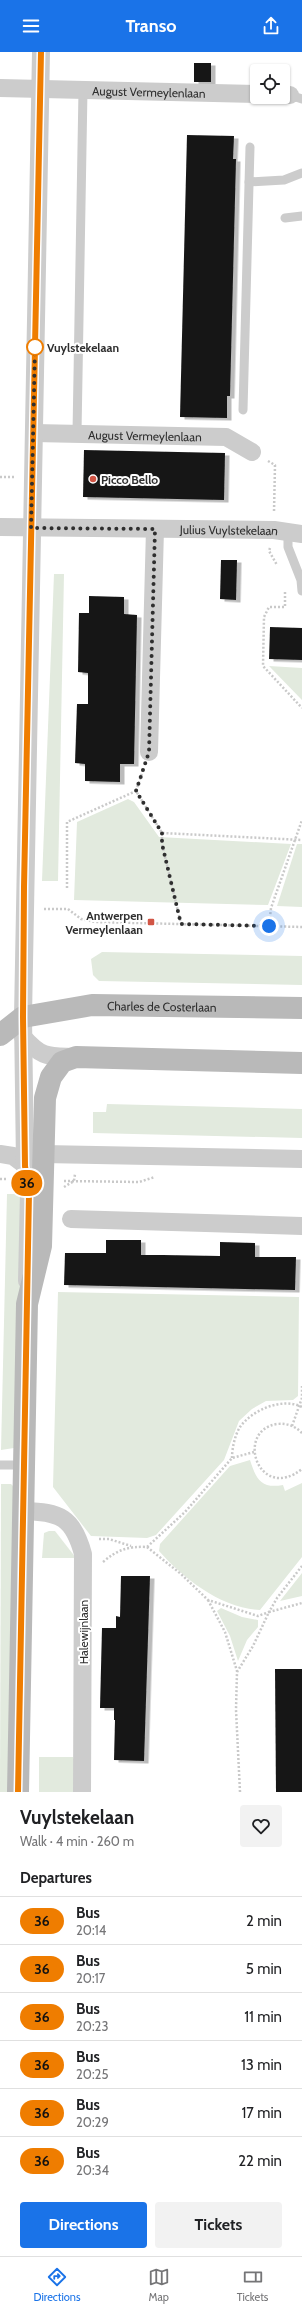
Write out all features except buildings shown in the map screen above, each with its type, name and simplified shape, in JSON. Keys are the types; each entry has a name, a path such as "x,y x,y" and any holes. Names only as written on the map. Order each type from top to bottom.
{"main road":[{"name":"Charles de Costerlaan","path":"23,1027 92,1005 302,1008"},
{"path":"0,1036 23,1027"},
{"path":"18,1792 27,1304 40,1246 45,1098 51,1077 62,1062 76,1057 302,1063"}],"street":[{"path":"27,1304 29,1193 25,1166 23,1027 24,908 42,52"},
{"name":"August Vermeylenlaan","path":"0,88 250,94"},
{"name":"August Vermeylenlaan","path":"34,433 226,437 252,452"},
{"name":"Julius Vuylstekelaan","path":"0,527 288,532"},
{"path":"149,752 155,529"},
{"path":"23,1027 36,1051 48,1056 76,1057"},
{"path":"0,1154 12,1156 25,1166"},
{"path":"43,1154 302,1160"},
{"path":"71,1219 302,1226"},
{"name":"Halewijnlaan","path":"24,1511 57,1514 71,1527 79,1542 83,1554 82,1792"}],"lane":[{"path":"77,433 83,90"},
{"path":"243,410 250,147"},
{"path":"249,182 284,180 302,173"},
{"path":"284,218 302,216"},
{"path":"288,532 288,547 301,580 302,591"},
{"path":"0,1465 25,1465"}],"path":[{"path":"252,452 275,465 288,532 269,552 280,570"},
{"path":"285,585 285,606 269,606 264,617 263,666 302,708"},
{"path":"67,888 67,822 136,791 149,752"},
{"path":"136,791 162,833 162,844 181,924"},
{"path":"269,926 271,908 302,820"},
{"path":"162,833 302,840"},
{"path":"24,908 68,909 81,919 94,922 302,927"},
{"path":"292,1426 300,1407 302,1386"},
{"path":"147,1548 185,1512 232,1458 240,1427 263,1408 278,1405 300,1407"},
{"path":"302,1433 292,1426 282,1424 272,1425 263,1430 257,1437 254,1452 258,1467 267,1475 280,1479 292,1477 302,1469"},
{"path":"232,1458 254,1452"},
{"path":"79,1542 109,1539 132,1546 147,1548 181,1574 208,1600 227,1638 237,1672 236,1710 240,1792"},
{"path":"83,1577 111,1555 132,1546"},
{"path":"237,1672 253,1646 277,1598 302,1566"},
{"path":"208,1600 258,1616 302,1603"}],"shaded area":[{"path":"54,574 64,574 58,881 42,881"},
{"path":"269,666 302,668 302,700"},
{"path":"128,799 134,802 159,837 291,844 268,905 74,900 77,822"},
{"path":"297,844 302,844 302,907 277,906"},
{"path":"102,952 302,956 302,985 99,981 93,975 91,959"},
{"path":"107,1104 302,1109 302,1138 93,1133 93,1112 106,1112"},
{"path":"7,1194 24,1194 14,1448 1,1450"},
{"path":"58,1292 299,1297 298,1396 293,1400 266,1401 252,1409 239,1421 224,1460 156,1535 147,1538 91,1536 53,1487"},
{"path":"250,1460 257,1477 264,1484 276,1486 283,1485 285,1491 302,1483 302,1557 260,1610 245,1608 217,1598 180,1572 159,1551 160,1544 230,1466"},
{"path":"1,1484 11,1484 15,1488 9,1792 0,1792"},
{"path":"55,1531 76,1558 42,1558 44,1533"},
{"path":"302,1573 302,1596 280,1601"},
{"path":"221,1608 242,1617 258,1620 258,1627 247,1640 238,1661 230,1636 217,1611"},
{"path":"39,1757 73,1757 76,1764 74,1792 39,1792"}],"bus line":[{"name":"36","path":"18,1792 29,1193 25,1166 23,1017 24,887 41,52"}],"place":[{"name":"Vuylstekelaan","path":"35,347"},
{"name":"Picco Bello","path":"93,479"},
{"name":"Antwerpen Vermeylenlaan","path":"151,922"}],"route":[{"path":"35,347 31,528 74,527 155,529 149,752 136,791 162,833 162,844 181,924 269,926"}]}
